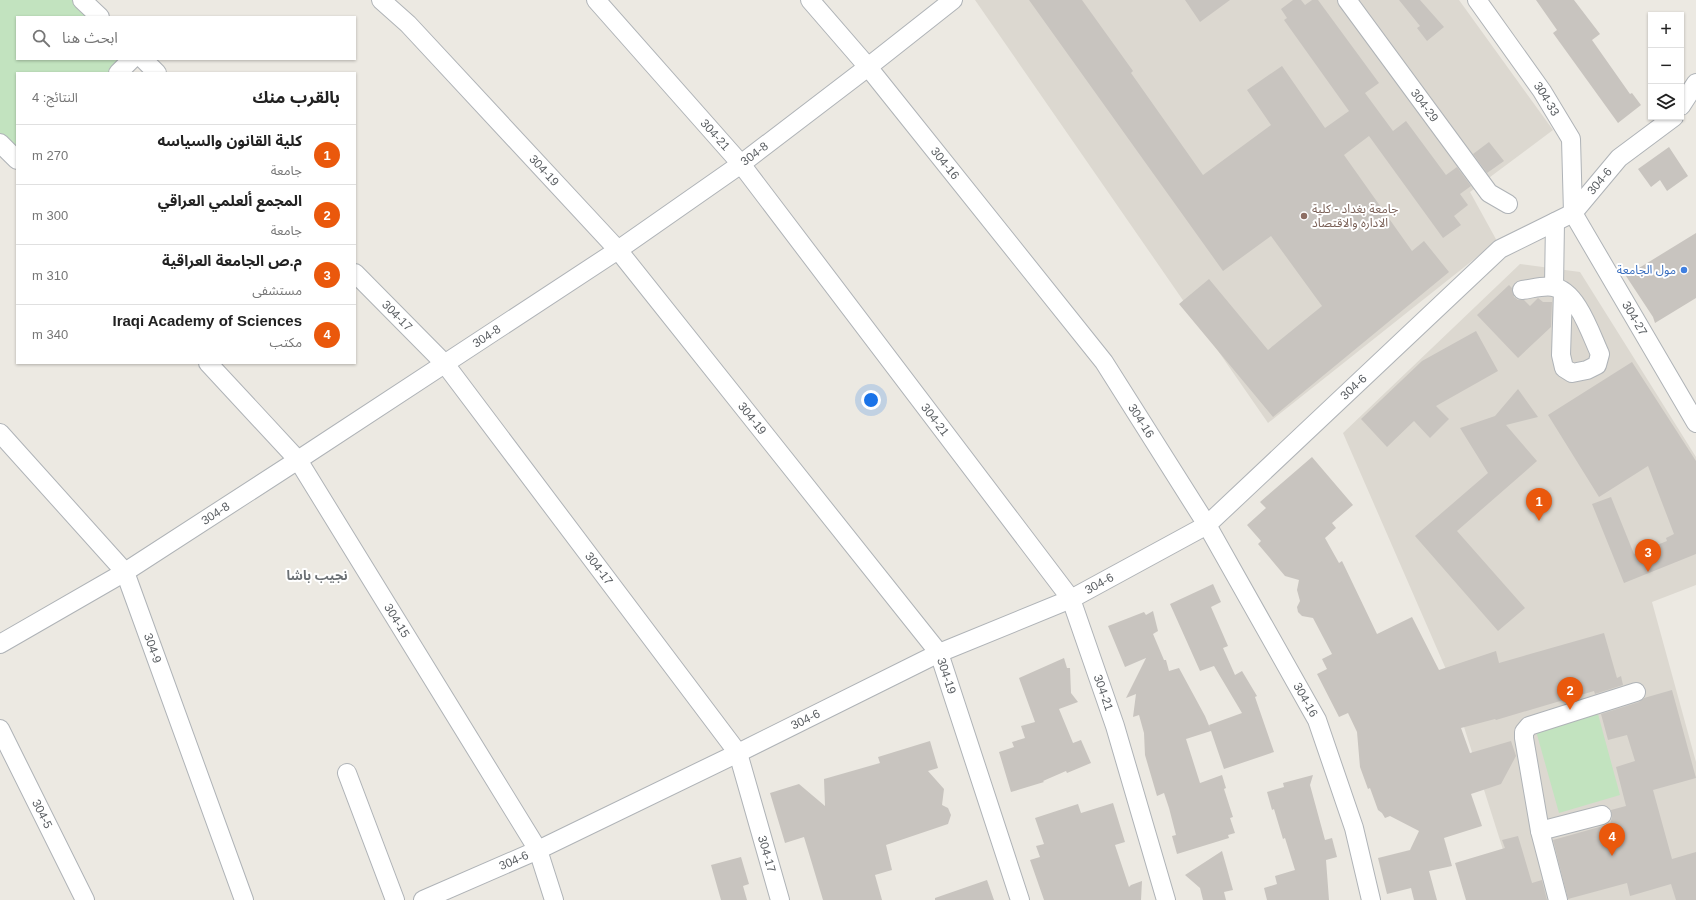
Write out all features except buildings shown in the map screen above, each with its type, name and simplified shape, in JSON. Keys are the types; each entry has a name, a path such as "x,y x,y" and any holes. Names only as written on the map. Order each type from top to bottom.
{"street":[{"path":"82,0 99,16"},
{"name":"304-19","path":"382,0 408,24 618,250 939,653 1020,900"},
{"name":"304-21","path":"596,0 741,164 1071,599 1115,726 1166,900"},
{"name":"304-16","path":"810,0 868,67 1104,362 1207,525 1318,720 1354,828 1371,900"},
{"name":"304-8","path":"0,644 125,572 618,250 741,164 953,0"},
{"name":"304-29","path":"1347,0 1488,193 1508,204"},
{"name":"304-33","path":"1477,0 1542,91 1571,139 1573,213"},
{"path":"119,72 131,60"},
{"path":"144,60 156,72"},
{"path":"1684,102 1696,83"},
{"name":"304-6","path":"1684,110 1696,103"},
{"name":"304-6","path":"424,900 538,850 939,653 1071,599 1207,525 1500,249 1573,213 1619,158 1668,120"},
{"path":"0,143 16,159"},
{"name":"304-27","path":"1573,213 1696,423"},
{"path":"1522,290 1559,289 1555,222"},
{"name":"304-17","path":"356,274 445,364 738,753 780,900"},
{"name":"304-15","path":"209,364 298,460 538,850 554,900"},
{"name":"304-9","path":"0,432 125,572 244,900"},
{"path":"1558,900 1540,831 1524,732 1529,726 1636,692"},
{"name":"304-5","path":"0,729 85,900"},
{"path":"347,773 395,900"},
{"path":"1540,831 1602,815"}],"shaded area":[{"name":"جامعة بغداد - كلية الاداره والاقتصاد","path":"975,0 1459,0 1553,130 1470,192 1497,241 1268,423"},
{"path":"1520,264 1580,272 1696,457 1696,585 1652,602 1696,762 1696,900 1519,900 1445,667 1343,433"}],"green space":[{"path":"0,0 82,0 99,16 16,16 16,60 131,60 119,72 16,72 16,159 0,143"},
{"path":"1598,714 1620,795 1559,813 1536,731"}],"place":[{"name":"جامعة بغداد - كلية الاداره والاقتصاد","path":"1304,216"},
{"name":"مول الجامعة","path":"1684,270"},
{"name":"كلية القانون والسياسه","path":"1539,521"},
{"name":"م.ص الجامعة العراقية","path":"1648,572"},
{"name":"المجمع ألعلمي العراقي","path":"1570,710"},
{"name":"Iraqi Academy of Sciences","path":"1612,856"}],"district":[{"name":"نجيب باشا","path":"317,575"}]}
